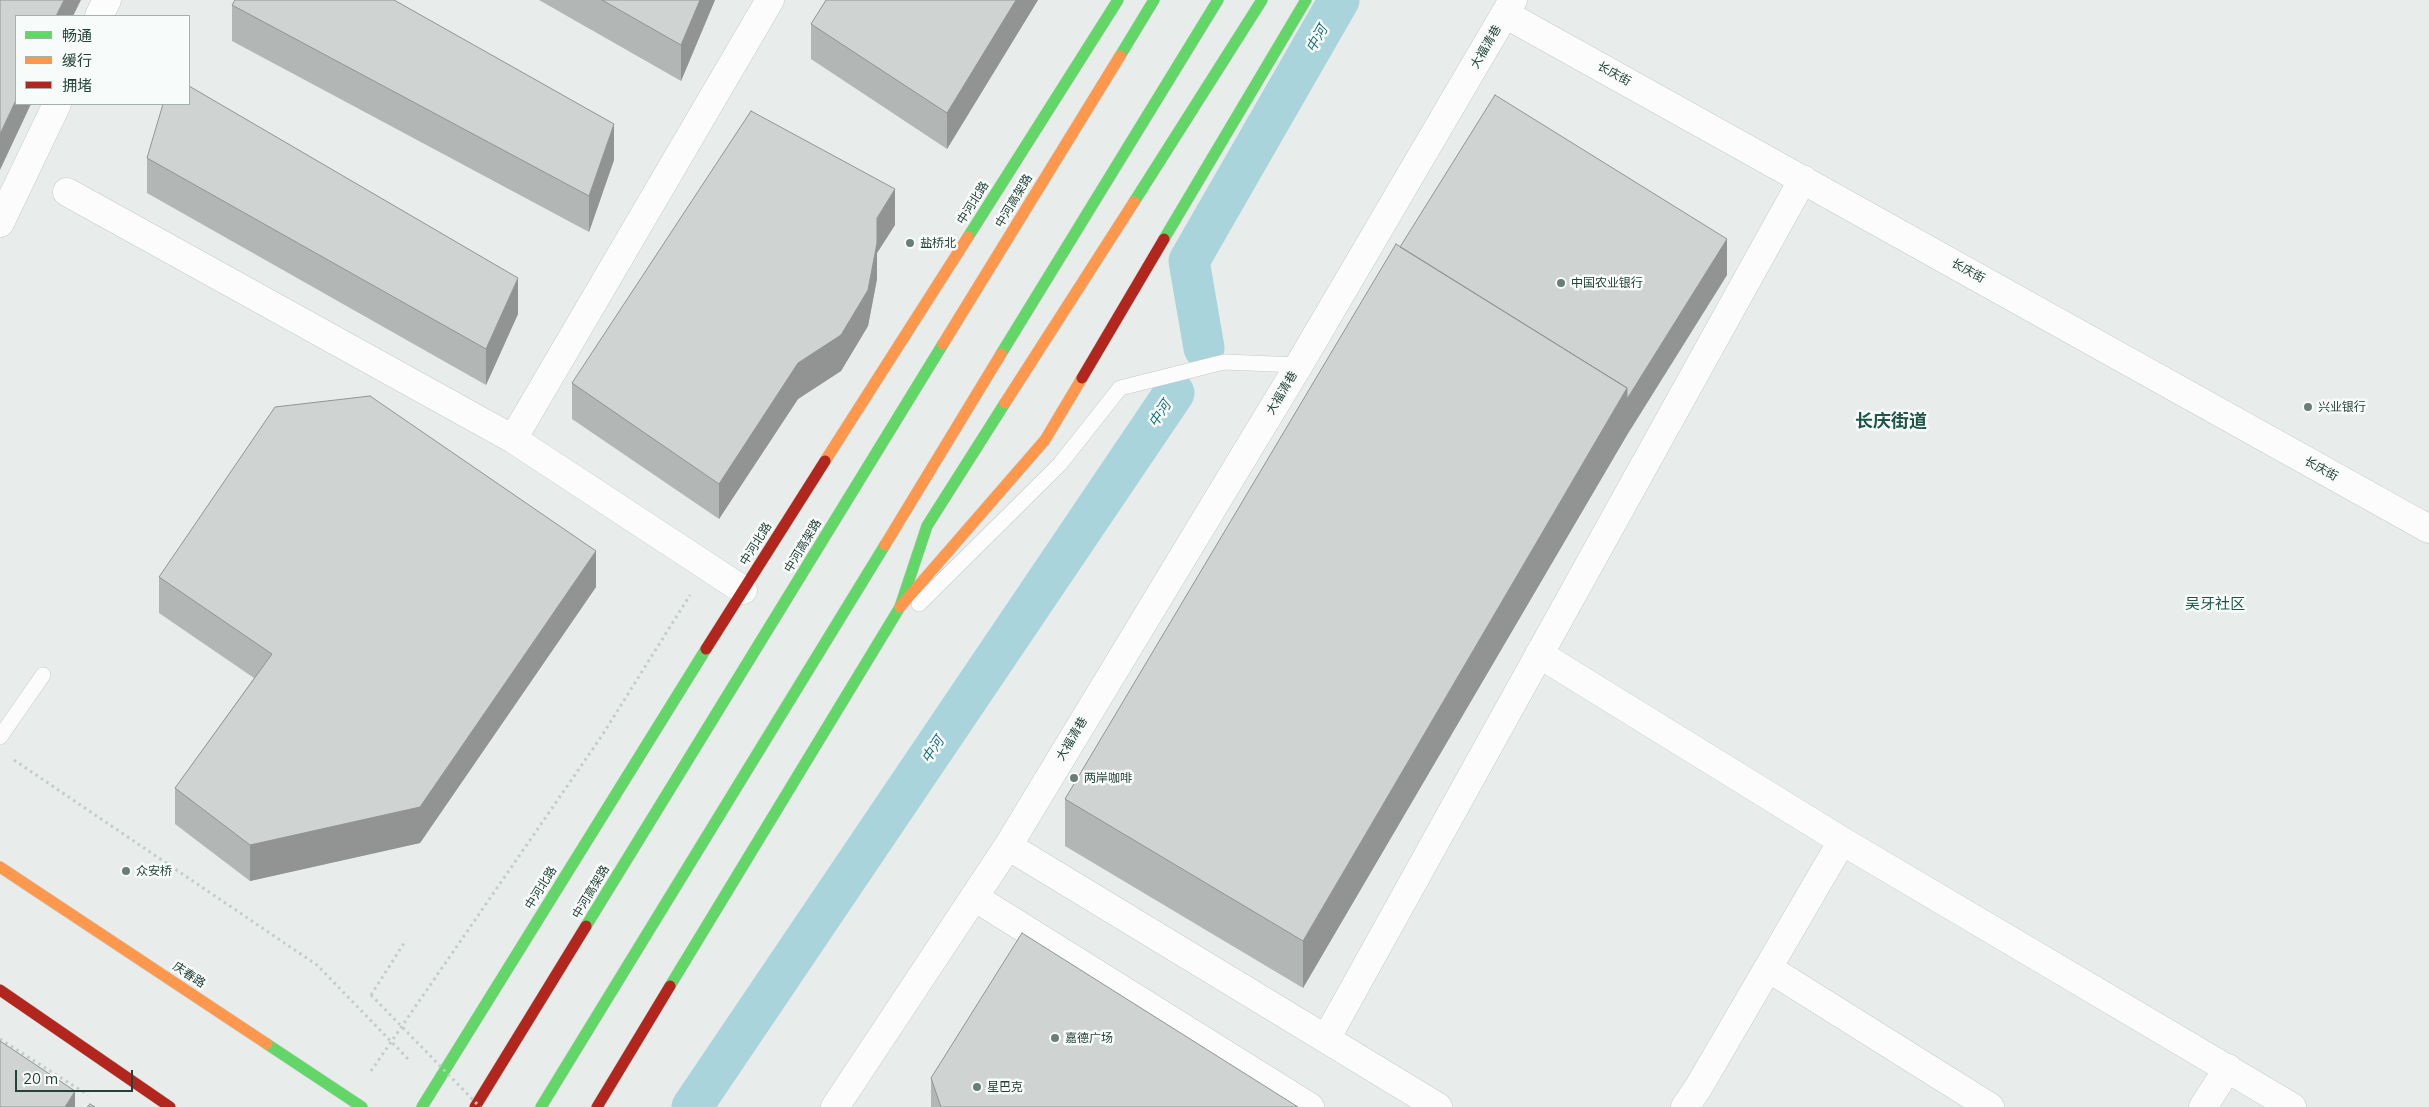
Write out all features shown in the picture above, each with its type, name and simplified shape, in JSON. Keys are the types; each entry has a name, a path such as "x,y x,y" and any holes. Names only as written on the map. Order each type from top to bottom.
{"main road":[{"name":"中河北路","path":"422,1107 743,590 1118,0"},
{"name":"中河高架路","path":"476,1107 1154,0"},
{"path":"541,1107 1218,0"},
{"path":"900,607 927,526 1262,0"},
{"path":"597,1107 900,607 1045,440 1306,0"},
{"name":"庆春路","path":"0,866 362,1107"},
{"path":"0,990 170,1107"}],"street":[{"path":"100,15 107,0"},
{"path":"513,439 770,0"},
{"name":"长庆街","path":"1509,7 1803,179 2429,529"},
{"name":"大福清巷","path":"835,1107 1008,846 1299,365 1509,7"},
{"path":"0,223 57,105"},
{"path":"1326,1039 1803,179"},
{"path":"67,192 513,439 743,590"},
{"path":"1539,654 1842,841 2292,1107"},
{"path":"1685,1107 1698,1088 1842,841"},
{"path":"1008,846 1438,1107"},
{"path":"974,897 1310,1107"},
{"path":"1768,968 1990,1107"},
{"path":"2203,1107 2228,1068"}],"lane":[{"name":"大福清巷","path":"875,648 1060,464 1120,388 1224,362 1299,365"},
{"path":"0,737 44,675"}],"path":[{"path":"351,1100 601,737 708,567"},
{"path":"8,756 317,964 390,1042 435,1086"},
{"path":"406,940 371,995 480,1107"},
{"path":"0,1039 89,1096"}],"building":[{"path":"0,0 64,0 56,15 15,15 15,102 0,134"},
{"path":"235,0 394,0 614,124 589,196 232,5"},
{"path":"602,0 700,0 681,45"},
{"path":"826,0 1016,0 947,113 811,24"},
{"path":"190,87 518,278 486,349 147,158 163,105 190,105"},
{"name":"中国农业银行","path":"1495,95 1727,239 1627,399 1627,388 1400,247"},
{"path":"751,111 895,189 877,218 877,243 868,290 841,335 798,363 719,484 572,383"},
{"path":"1396,244 1627,388 1303,941 1065,799"},
{"path":"370,396 596,551 420,807 250,845 175,788 272,654 159,577 275,407"},
{"name":"嘉德广场","path":"1022,933 1298,1107 941,1107 931,1078"},
{"path":"0,1041 75,1091 65,1107 0,1107"}],"waterway":[{"name":"中河","path":"1204,348 1189,261 1339,0"},
{"name":"中河","path":"692,1107 1174,393"}],"traffic: fast":[{"path":"968,237 1118,0"},
{"path":"1120,56 1154,0"},
{"path":"1001,354 1218,0"},
{"path":"1134,202 1262,0"},
{"path":"1164,239 1306,0"},
{"path":"586,926 943,344"},
{"path":"670,986 900,607 927,526 1005,403"},
{"path":"541,1107 885,545"},
{"path":"422,1107 706,649"},
{"path":"267,1044 362,1107"}],"traffic: slow":[{"path":"943,344 1120,56"},
{"path":"1005,403 1134,202"},
{"path":"825,461 968,237"},
{"path":"885,545 1001,354"},
{"path":"900,607 1045,440 1082,378"},
{"path":"0,867 267,1044"}],"traffic: jam":[{"path":"1082,378 1164,239"},
{"path":"706,649 825,461"},
{"path":"475,1107 586,926"},
{"path":"597,1107 670,986"},
{"path":"0,990 170,1107"}],"place":[{"name":"盐桥北","path":"910,243"},
{"name":"中国农业银行","path":"1561,283"},
{"name":"兴业银行","path":"2308,407"},
{"name":"两岸咖啡","path":"1074,778"},
{"name":"众安桥","path":"126,871"},
{"name":"嘉德广场","path":"1055,1038"},
{"name":"星巴克","path":"977,1087"}],"district":[{"name":"长庆街道","path":"1891,422"},
{"name":"吴牙社区","path":"2215,604"}]}
